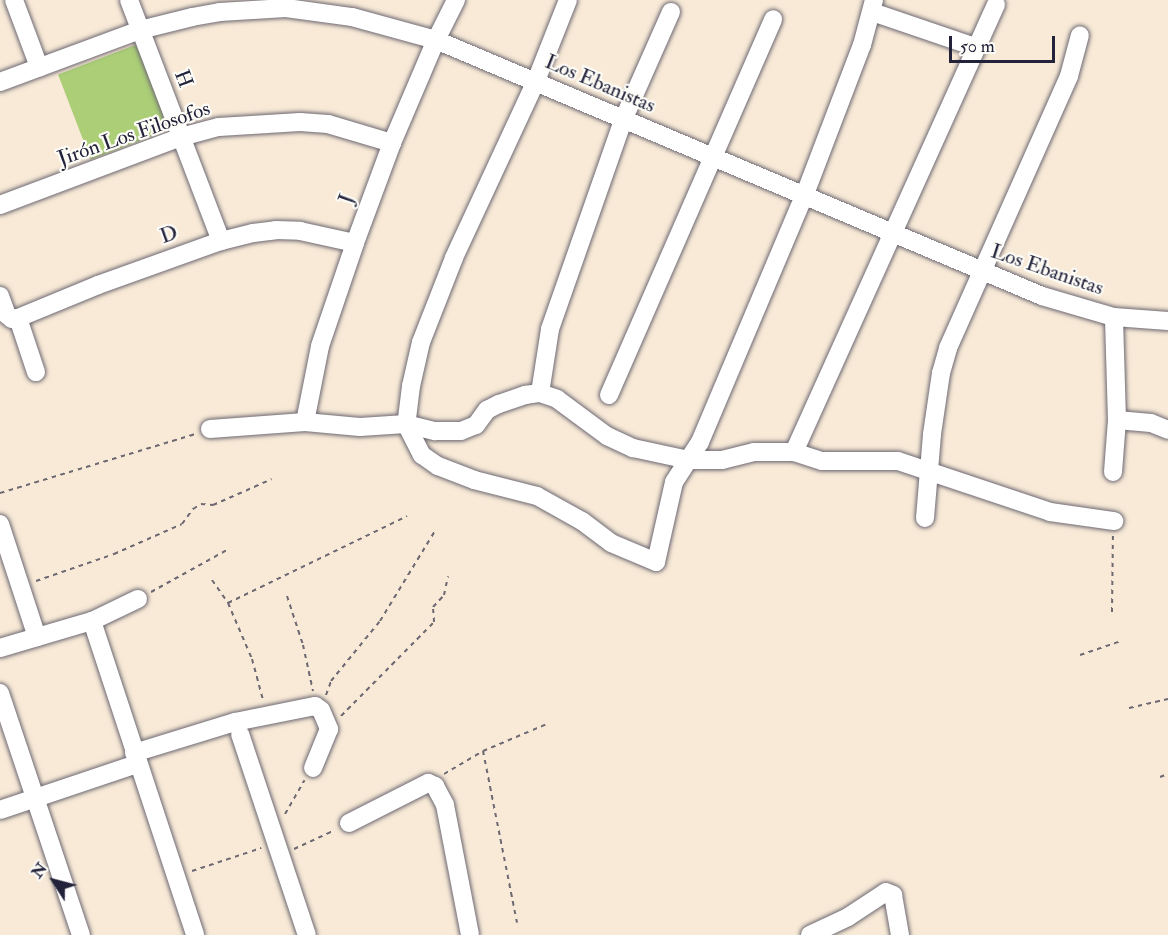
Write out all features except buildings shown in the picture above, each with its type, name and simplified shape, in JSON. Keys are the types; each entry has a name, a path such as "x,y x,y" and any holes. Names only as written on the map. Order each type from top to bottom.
{"street":[{"path":"14,0 39,68"},
{"name":"H","path":"129,0 221,241"},
{"name":"J","path":"305,422 320,346 355,243 392,142 456,0"},
{"path":"568,0 536,81 454,258 421,342 411,386 406,424 422,455 438,466 474,480 537,496 582,521 611,543 656,562 674,482 700,442 805,194 862,45 873,6 975,47"},
{"name":"Los Ebanistas","path":"0,82 140,30 234,5 286,8 352,17 436,40 1042,296 1114,317 1168,321"},
{"path":"794,452 894,233 975,47 996,5"},
{"path":"540,393 550,329 624,118 670,12"},
{"path":"609,395 773,19"},
{"path":"925,518 941,373 948,348 1016,189 1069,76 1080,35"},
{"name":"Jirón Los Filosofos","path":"0,205 181,137 219,127 300,122 328,124 392,142"},
{"name":"D","path":"12,316 221,241 276,230 300,231 355,243"},
{"path":"0,296 12,316 36,372"},
{"path":"1113,472 1117,420 1114,317"},
{"path":"210,429 305,422 360,427 406,424 435,431 461,431 476,425 487,410 499,404 525,394 540,393 557,399 607,436 633,448 689,460 722,460 754,452 794,452 822,461 898,461 1050,512 1114,520"},
{"path":"1117,420 1151,423 1168,430"},
{"path":"0,524 37,636"},
{"path":"0,648 92,621 138,599"},
{"path":"92,621 195,935"},
{"path":"0,693 81,935"},
{"path":"0,810 235,722 315,706 321,710 329,729 313,768"},
{"path":"240,734 307,935"},
{"path":"349,824 428,783 439,791 445,806 470,935"},
{"path":"810,935 848,917 882,893 889,892 893,895 900,935"}],"path":[{"path":"0,493 109,462 210,429"},
{"path":"21,587 125,549 182,524 193,509 201,504 213,505 272,479"},
{"path":"228,603 407,516"},
{"path":"1112,612 1114,520"},
{"path":"331,681 380,621 435,531"},
{"path":"138,599 229,549"},
{"path":"329,729 434,622 433,607 444,595 448,576"},
{"path":"212,579 228,603 252,659 267,716"},
{"path":"287,596 312,684"},
{"path":"1080,655 1121,642"},
{"path":"1129,708 1168,699"},
{"path":"428,783 483,751 547,724"},
{"path":"483,751 518,923"},
{"path":"276,844 313,768"},
{"path":"1160,777 1168,774"},
{"path":"176,877 276,844 349,824"}],"green space":[{"path":"143,42 176,127 91,160 58,75"}]}
